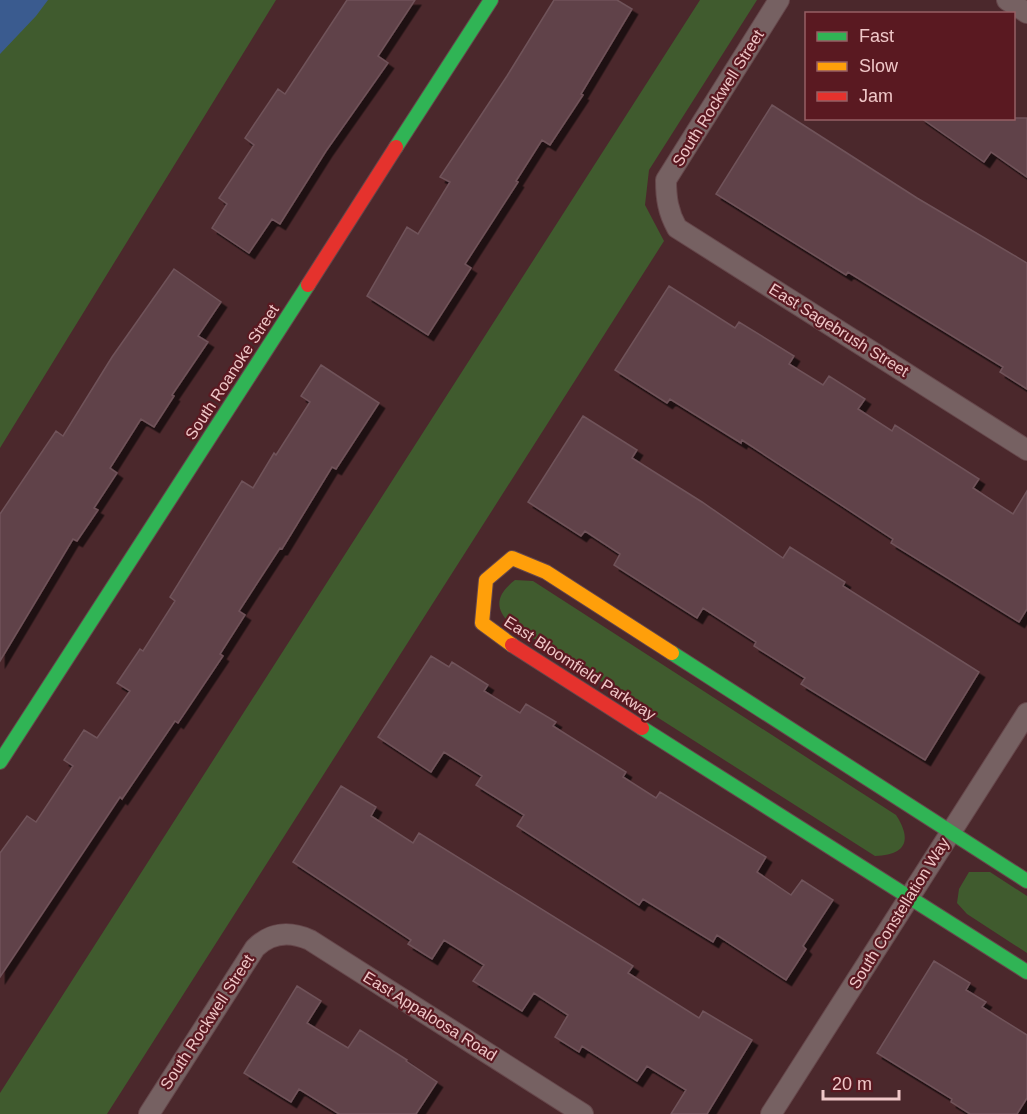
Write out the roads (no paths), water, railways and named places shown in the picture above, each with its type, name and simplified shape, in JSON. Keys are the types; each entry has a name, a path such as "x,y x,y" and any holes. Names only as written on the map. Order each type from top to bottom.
{"street":[{"name":"South Roanoke Street","path":"0,762 491,0"},
{"name":"South Rockwell Street","path":"666,200 666,180 779,0"},
{"path":"1007,0 1027,13"},
{"name":"East Sagebrush Street","path":"666,200 677,228 1027,450"},
{"name":"East Bloomfield Parkway","path":"1027,881 546,572 512,558 486,580 482,623 517,649 1027,972"},
{"name":"South Constellation Way","path":"771,1114 1027,713"},
{"name":"East Appaloosa Road","path":"272,936 285,933 298,934 310,940 583,1114"},
{"name":"South Rockwell Street","path":"149,1114 255,948 272,936"}],"water":[{"path":"0,0 48,0 0,54"}]}
